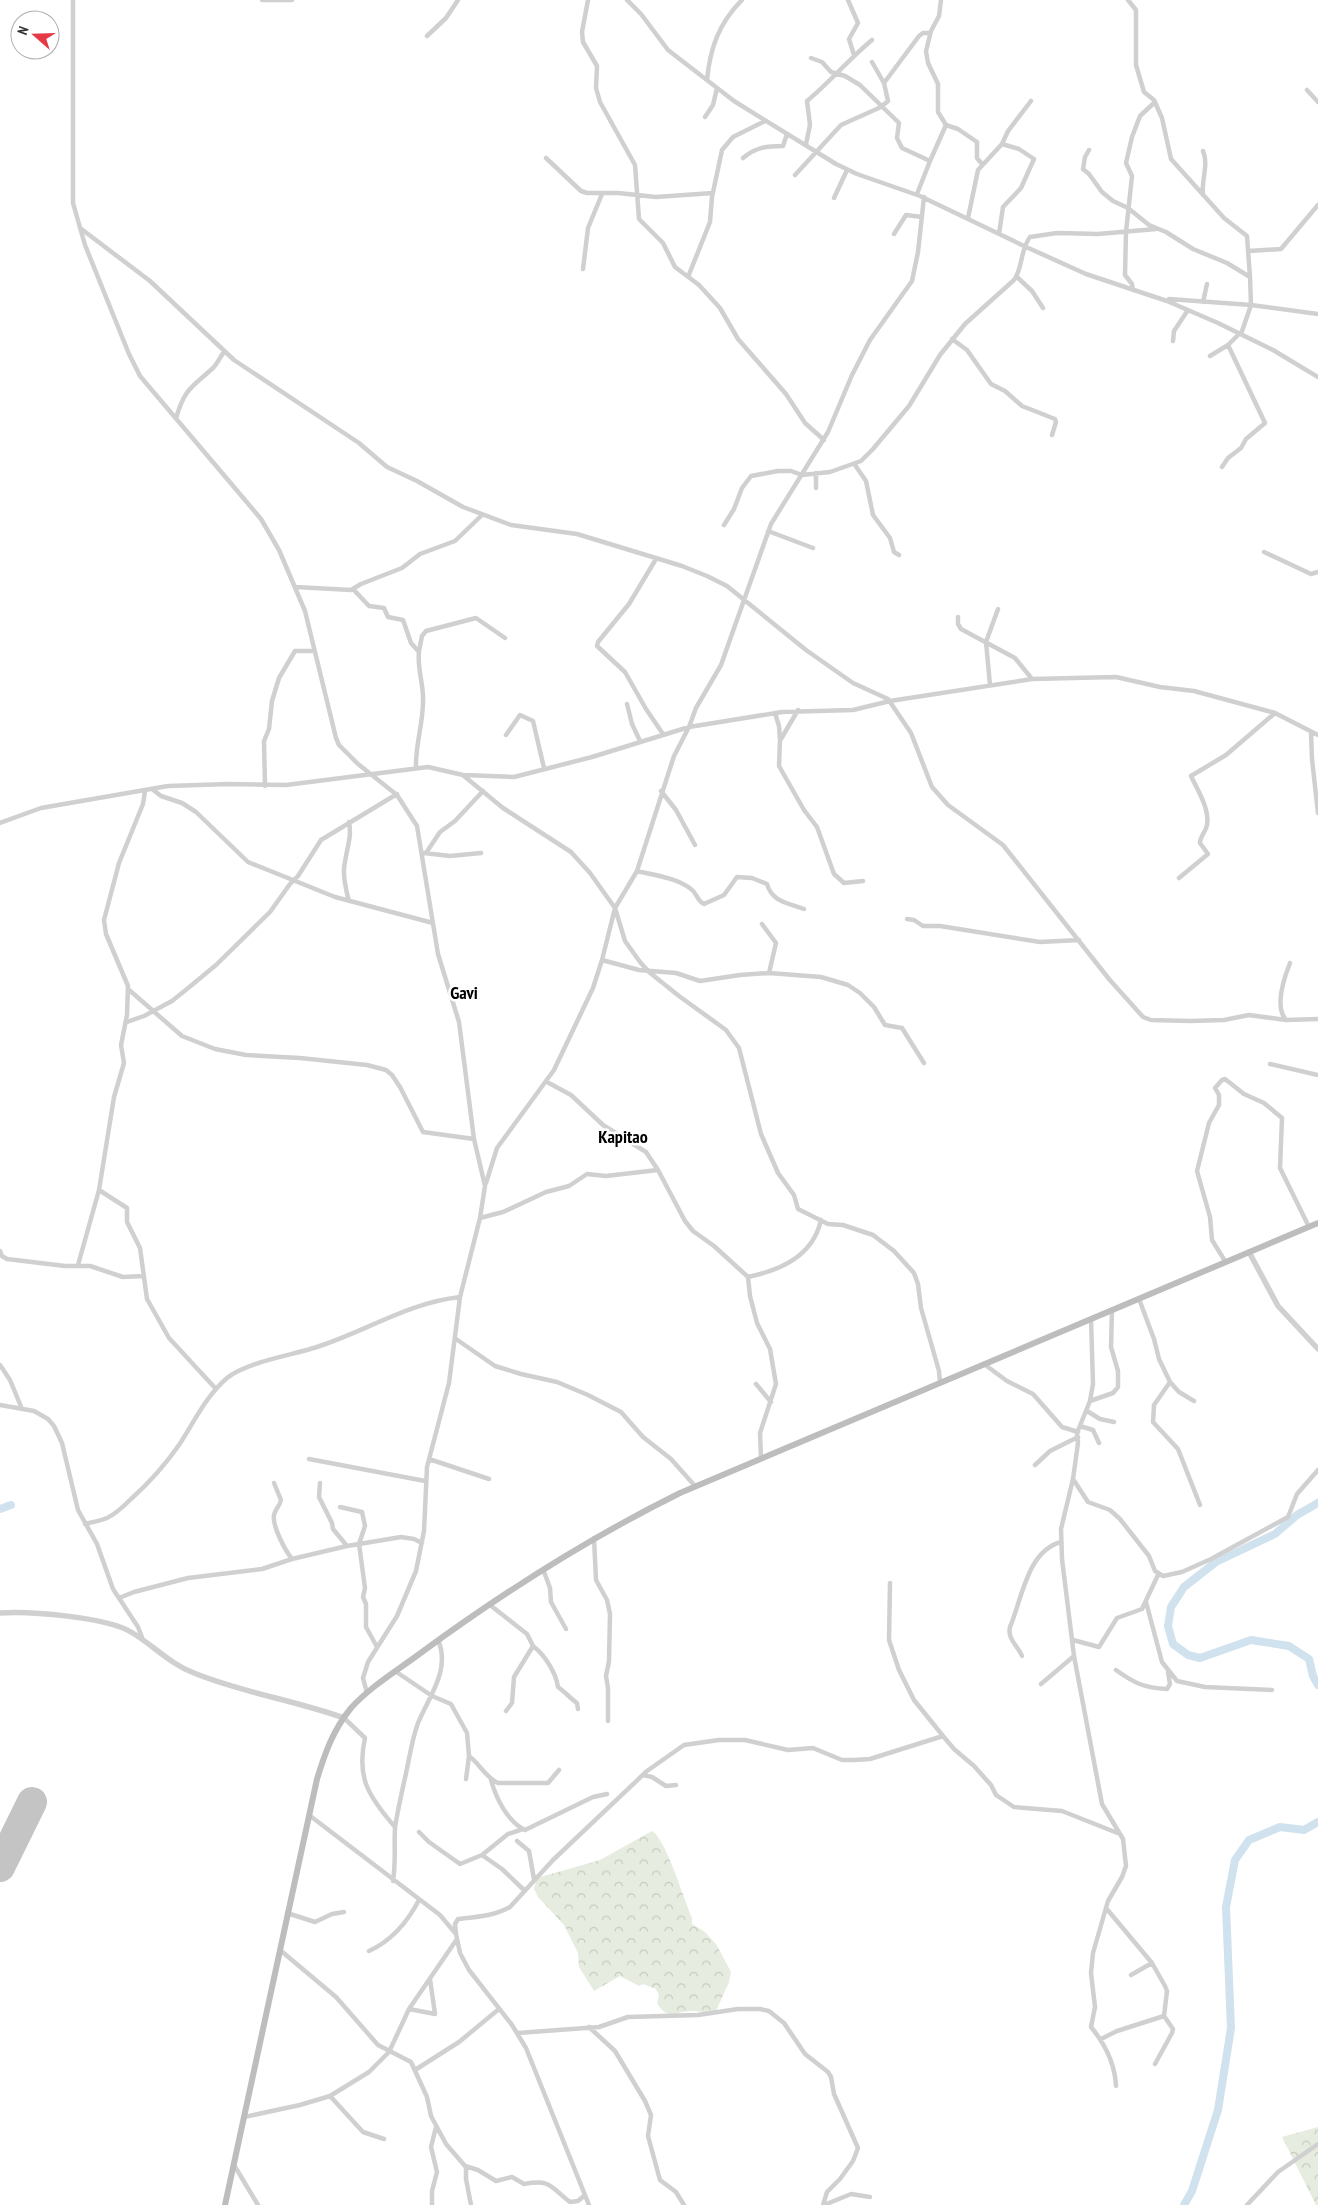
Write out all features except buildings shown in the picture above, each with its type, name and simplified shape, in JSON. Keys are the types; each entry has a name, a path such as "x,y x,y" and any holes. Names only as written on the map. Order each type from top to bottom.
{"main road":[{"path":"225,2205 287,1914 323,1759 334,1731 367,1693 438,1640 543,1568 594,1537 695,1486 1318,1223"}],"street":[{"path":"73,0 72,168 74,203 79,227 132,361 140,376 261,519 279,550 305,611 336,738 345,751 397,794 417,826 424,853 433,923 442,970 459,1022 474,1139 485,1186"},
{"path":"262,0 292,0"},
{"path":"427,36 446,18 457,2 450,0"},
{"path":"588,0 582,32 583,42 597,66 596,88 600,102 635,166 639,219 663,243 676,267 699,285 720,308 738,339 786,394 805,423 824,440"},
{"path":"627,0 642,14 668,50 717,88 765,121 847,170 924,197 1086,274 1162,299 1188,310 1240,333 1318,377"},
{"path":"707,80 712,48 728,15 742,0"},
{"path":"848,0 858,21 858,26 849,40 854,55"},
{"path":"941,0 939,16 930,33 926,51 928,63 937,78 938,112 946,125 958,129 977,142 978,158 982,164"},
{"path":"1128,0 1136,10 1136,65 1144,92 1155,102 1165,128 1171,159 1224,218 1247,236 1251,306 1240,333 1228,345 1210,356"},
{"path":"884,83 918,36 923,33 930,33"},
{"path":"806,144 810,125 807,101 837,75 854,55 872,40"},
{"path":"811,58 819,60 837,75 846,76 860,85 900,124 897,138 902,148 930,161"},
{"path":"795,175 841,125 881,107 888,101 884,83 872,62"},
{"path":"705,117 713,105 717,88"},
{"path":"1307,90 1318,102"},
{"path":"968,218 974,183 982,164 1002,144 1008,131 1031,101"},
{"path":"1133,290 1132,284 1125,275 1126,232 1132,176 1126,163 1132,137 1142,114 1155,102"},
{"path":"688,277 710,222 720,156 725,146 733,137 765,121"},
{"path":"917,194 946,125"},
{"path":"743,158 755,149 763,146 783,146 787,134"},
{"path":"999,234 1003,207 1021,188 1034,159 1019,149 1002,144"},
{"path":"1089,150 1085,157 1083,169 1102,192 1156,229 1166,232 1193,249 1234,266 1250,277"},
{"path":"1203,151 1206,158 1202,182 1203,196"},
{"path":"546,158 581,191 587,194 613,193 656,197 713,193"},
{"path":"834,198 847,170"},
{"path":"584,269 588,228 602,194"},
{"path":"367,1693 363,1678 368,1662 403,1603 416,1571 422,1542 428,1459 449,1383 460,1297 480,1218 485,1186 497,1148 547,1082 584,1006 602,960 615,908 637,871 674,756 689,727 696,708 721,665 768,531 824,440 862,355 879,326 912,281 918,252 924,197"},
{"path":"1249,251 1281,249 1318,205"},
{"path":"894,234 906,215 922,217"},
{"path":"79,227 150,281 234,360 332,427 359,443 387,467 417,481 463,507 517,527 577,534 707,576 727,586 806,650 852,683 890,701 911,733 932,787 948,805 1003,845 1109,978 1140,1015 1146,1019 1217,1020 1249,1015 1286,1020 1318,1019"},
{"path":"724,525 734,509 742,488 751,476 778,471 791,471 802,475 830,472 855,465 868,456 908,406 928,372 952,339 974,314 1017,276 1024,246 1032,236 1156,229"},
{"path":"1017,276 1032,291 1044,308"},
{"path":"1203,302 1206,284"},
{"path":"1162,299 1251,306 1318,314"},
{"path":"1173,341 1174,330 1188,310"},
{"path":"952,339 967,350 991,384 1005,391 1022,406 1055,419 1056,422 1052,435"},
{"path":"1222,467 1265,422 1252,400 1228,345"},
{"path":"176,418 187,391 213,368 224,352"},
{"path":"855,465 866,481 873,515 890,538 894,552 899,556"},
{"path":"816,472 816,488"},
{"path":"296,587 344,591 353,589 402,568 420,554 455,541 482,515"},
{"path":"768,531 814,548"},
{"path":"1264,552 1311,574 1318,572"},
{"path":"656,558 629,604 598,642 597,646 625,672 646,709 664,734"},
{"path":"353,589 369,606 385,608 388,617 404,620 410,642 419,651"},
{"path":"990,685 986,642 998,609"},
{"path":"958,617 960,627 1015,658 1032,679"},
{"path":"416,768 423,700 419,651 422,636 426,631 476,618 505,638"},
{"path":"265,786 264,741 269,729 269,716 277,684 295,651 314,651"},
{"path":"0,823 41,808 145,791 208,784 286,786 416,768 439,768 463,775 514,777 592,757 689,727 798,710 853,710 890,701 1032,679 1124,678 1146,685 1212,696 1275,713 1318,735"},
{"path":"627,704 632,724 640,741"},
{"path":"780,740 798,710"},
{"path":"775,713 779,726 779,766 804,810 817,827 834,874 844,883 863,882"},
{"path":"1179,878 1208,854 1200,843 1207,826 1207,818 1199,792 1191,776 1226,755 1275,713"},
{"path":"506,735 520,715 533,720 544,768"},
{"path":"1311,732 1318,812"},
{"path":"463,775 503,808 571,852 590,873 615,908 625,941 649,972 732,1036 739,1048 761,1134 778,1173 794,1195 798,1209 828,1224 843,1226 873,1235 894,1251 914,1273 918,1284 921,1308 939,1372 940,1383"},
{"path":"152,790 196,812 248,862 322,893 433,923"},
{"path":"78,1266 98,1190 114,1097 124,1063 121,1045 127,1022 128,989 125,977 106,934 104,920 124,848 142,804 145,791"},
{"path":"424,853 440,832 455,821 483,791"},
{"path":"662,791 676,810 695,845"},
{"path":"127,1022 140,1018 176,999 216,965 270,912 321,840 397,794"},
{"path":"349,822 350,838 344,865 345,889 349,901"},
{"path":"424,853 450,856 481,854"},
{"path":"637,871 667,879 692,889 704,904 724,895 736,876 752,878 767,884 774,898 804,909"},
{"path":"907,919 927,927 940,926 1040,942 1079,940"},
{"path":"762,924 776,943 769,973"},
{"path":"602,960 649,972 676,973 700,981 769,973 821,977 848,986 868,1000 885,1025 902,1028 924,1064"},
{"path":"1286,1020 1281,1014 1281,1005 1284,981 1290,963"},
{"path":"128,989 186,1038 224,1051 382,1068 392,1075 423,1132 474,1139"},
{"path":"1270,1064 1318,1075"},
{"path":"1225,1261 1212,1240 1210,1217 1197,1171 1209,1124 1220,1105 1219,1095 1215,1088 1222,1080 1225,1079 1244,1094 1264,1103 1282,1118 1280,1168 1309,1227"},
{"path":"547,1082 571,1095 603,1125 646,1152 658,1170 685,1221 693,1230 748,1276 749,1292 757,1323 772,1358 776,1384 760,1433 760,1458"},
{"path":"480,1218 503,1212 546,1192 569,1186 586,1174 606,1176 658,1170"},
{"path":"98,1190 127,1208 127,1222 140,1248 148,1299 163,1331 177,1349 216,1389"},
{"path":"819,1230 821,1220"},
{"path":"748,1276 768,1272 797,1259 819,1230 828,1224"},
{"path":"0,1251 2,1256 7,1259 98,1267 123,1277 143,1276"},
{"path":"1249,1252 1278,1306 1318,1349"},
{"path":"85,1524 108,1518 137,1494 168,1460 202,1407 228,1376 240,1370 347,1337 405,1310 440,1299 460,1297"},
{"path":"1139,1299 1154,1339 1159,1359 1170,1382 1178,1392 1194,1401"},
{"path":"1090,1402 1113,1394 1118,1387 1118,1371 1111,1347 1112,1310"},
{"path":"1091,1319 1091,1358 1094,1378 1090,1402 1078,1434 1073,1478 1060,1529 1064,1586 1074,1656 1102,1804 1120,1834 1125,1850 1126,1866 1106,1908 1093,1953 1091,1973 1094,2007 1091,2025 1101,2039 1116,2076 1116,2086"},
{"path":"456,1339 495,1366 556,1382 588,1395 621,1412 643,1438 671,1459 695,1486"},
{"path":"984,1364 1007,1381 1030,1391 1064,1428 1078,1434"},
{"path":"0,1365 10,1380 22,1409"},
{"path":"1170,1382 1154,1405 1153,1422 1178,1449 1200,1505"},
{"path":"756,1384 771,1402"},
{"path":"0,1405 34,1411 48,1419 59,1435 74,1498 85,1524 97,1544 118,1598 138,1627 144,1641"},
{"path":"1087,1411 1100,1419 1114,1422"},
{"path":"1080,1426 1093,1430 1099,1443"},
{"path":"1035,1465 1050,1451 1078,1434"},
{"path":"428,1459 489,1480"},
{"path":"309,1460 425,1481"},
{"path":"1073,1478 1088,1502 1110,1510 1120,1518 1149,1556 1154,1571 1158,1575 1171,1576 1288,1517 1297,1494 1318,1470"},
{"path":"274,1483 281,1500 274,1514 276,1525 283,1544 292,1559"},
{"path":"320,1483 319,1497 332,1523 332,1529 347,1546"},
{"path":"340,1507 362,1512 365,1526 359,1544 365,1588 363,1597 366,1604 366,1627 377,1647"},
{"path":"118,1598 176,1581 262,1569 292,1559 347,1546 401,1537 422,1542"},
{"path":"594,1537 596,1580 607,1600 610,1614 609,1661 606,1676 608,1721"},
{"path":"1022,1656 1009,1632 1022,1591 1039,1556 1046,1548 1061,1542"},
{"path":"543,1568 550,1588 551,1604 566,1629"},
{"path":"1073,1640 1099,1647 1117,1618 1142,1609 1158,1575"},
{"path":"890,1583 889,1640 899,1670 914,1700 954,1749 974,1766 991,1785 996,1795 1014,1807 1062,1811 1120,1834"},
{"path":"1146,1602 1162,1662 1177,1681 1185,1684 1272,1690"},
{"path":"490,1605 526,1634 533,1646 545,1658 557,1679 558,1687 567,1692 570,1698 577,1703 578,1710"},
{"path":"0,1613 36,1614 105,1621 123,1627 174,1663 193,1673 344,1718 365,1738 362,1748 366,1786 381,1811 395,1827"},
{"path":"393,1881 396,1860 395,1827 413,1738 432,1696 442,1664 442,1650 438,1640"},
{"path":"506,1711 512,1703 514,1677 533,1646"},
{"path":"1041,1684 1074,1656"},
{"path":"1116,1670 1141,1686 1167,1689 1170,1684 1168,1672"},
{"path":"395,1671 432,1696 451,1704 466,1730 469,1756 466,1779"},
{"path":"590,2205 533,2063 518,2033 469,1970 460,1953 456,1924 458,1919 504,1911 510,1907 534,1879 642,1775 679,1747 719,1740 745,1740 788,1750 813,1748 842,1760 854,1760 870,1759 943,1736"},
{"path":"469,1756 482,1767 491,1780 504,1810 523,1829"},
{"path":"491,1780 506,1784 548,1783 560,1770"},
{"path":"642,1775 652,1777 666,1786 676,1785"},
{"path":"419,1832 429,1842 462,1864 482,1855 508,1834 523,1829 528,1830 593,1797 607,1794"},
{"path":"309,1815 440,1915 457,1937"},
{"path":"517,1841 529,1852 534,1879"},
{"path":"482,1855 502,1869 525,1891"},
{"path":"369,1951 407,1922 419,1900"},
{"path":"1106,1908 1152,1963 1167,1990 1164,2016 1172,2032 1155,2064"},
{"path":"287,1914 315,1922 332,1914 344,1912"},
{"path":"244,2117 267,2110 300,2105 330,2096 365,2075 389,2052 409,2009 457,1937"},
{"path":"280,1950 336,1996 375,2042 389,2052 409,2061 427,2097 430,2113 436,2127 446,2144 466,2166 481,2171 496,2182 512,2177 524,2184 545,2183 570,2202 578,2201 585,2195"},
{"path":"1131,1976 1152,1963"},
{"path":"409,2009 435,2014 430,1979"},
{"path":"415,2070 459,2042 499,2009"},
{"path":"518,2033 603,2026 628,2017 698,2015 738,2009 769,2011 780,2018 805,2054 828,2072 831,2077 834,2094 858,2148 854,2161 840,2180 827,2192 823,2205"},
{"path":"1101,2039 1117,2030 1164,2016"},
{"path":"589,2027 615,2051 646,2101 651,2116 648,2123 649,2140 660,2180 676,2192 684,2205"},
{"path":"330,2096 363,2132 384,2139"},
{"path":"432,2205 432,2191 437,2172 431,2147 436,2127"},
{"path":"1247,2205 1278,2172 1318,2144"},
{"path":"234,2165 258,2205"},
{"path":"466,2166 466,2180 471,2205"},
{"path":"823,2205 851,2194 870,2197"}],"green space":[{"path":"652,1831 663,1845 669,1857 692,1918 692,1924 705,1932 716,1944 731,1972 729,1982 716,2011 665,2013 657,2003 659,1995 656,1989 643,1984 639,1986 620,1976 594,1991 579,1967 578,1953 564,1925 538,1897 534,1889 537,1878 600,1860"},
{"path":"1318,2127 1318,2205 1316,2205 1282,2137"}],"waterway":[{"path":"1318,1503 1297,1515 1275,1534 1216,1562 1184,1587 1171,1607 1168,1626 1173,1644 1188,1655 1200,1658 1251,1640 1289,1646 1309,1659 1313,1676 1318,1685"},
{"path":"0,1509 11,1505"},
{"path":"1184,2205 1192,2191 1218,2110 1231,2028 1226,1907 1235,1860 1249,1840 1280,1827 1304,1830 1318,1822"}],"runway":[{"path":"0,1867 32,1802"}],"district":[{"name":"Gavi","path":"464,992"},
{"name":"Kapitao","path":"623,1136"}]}
